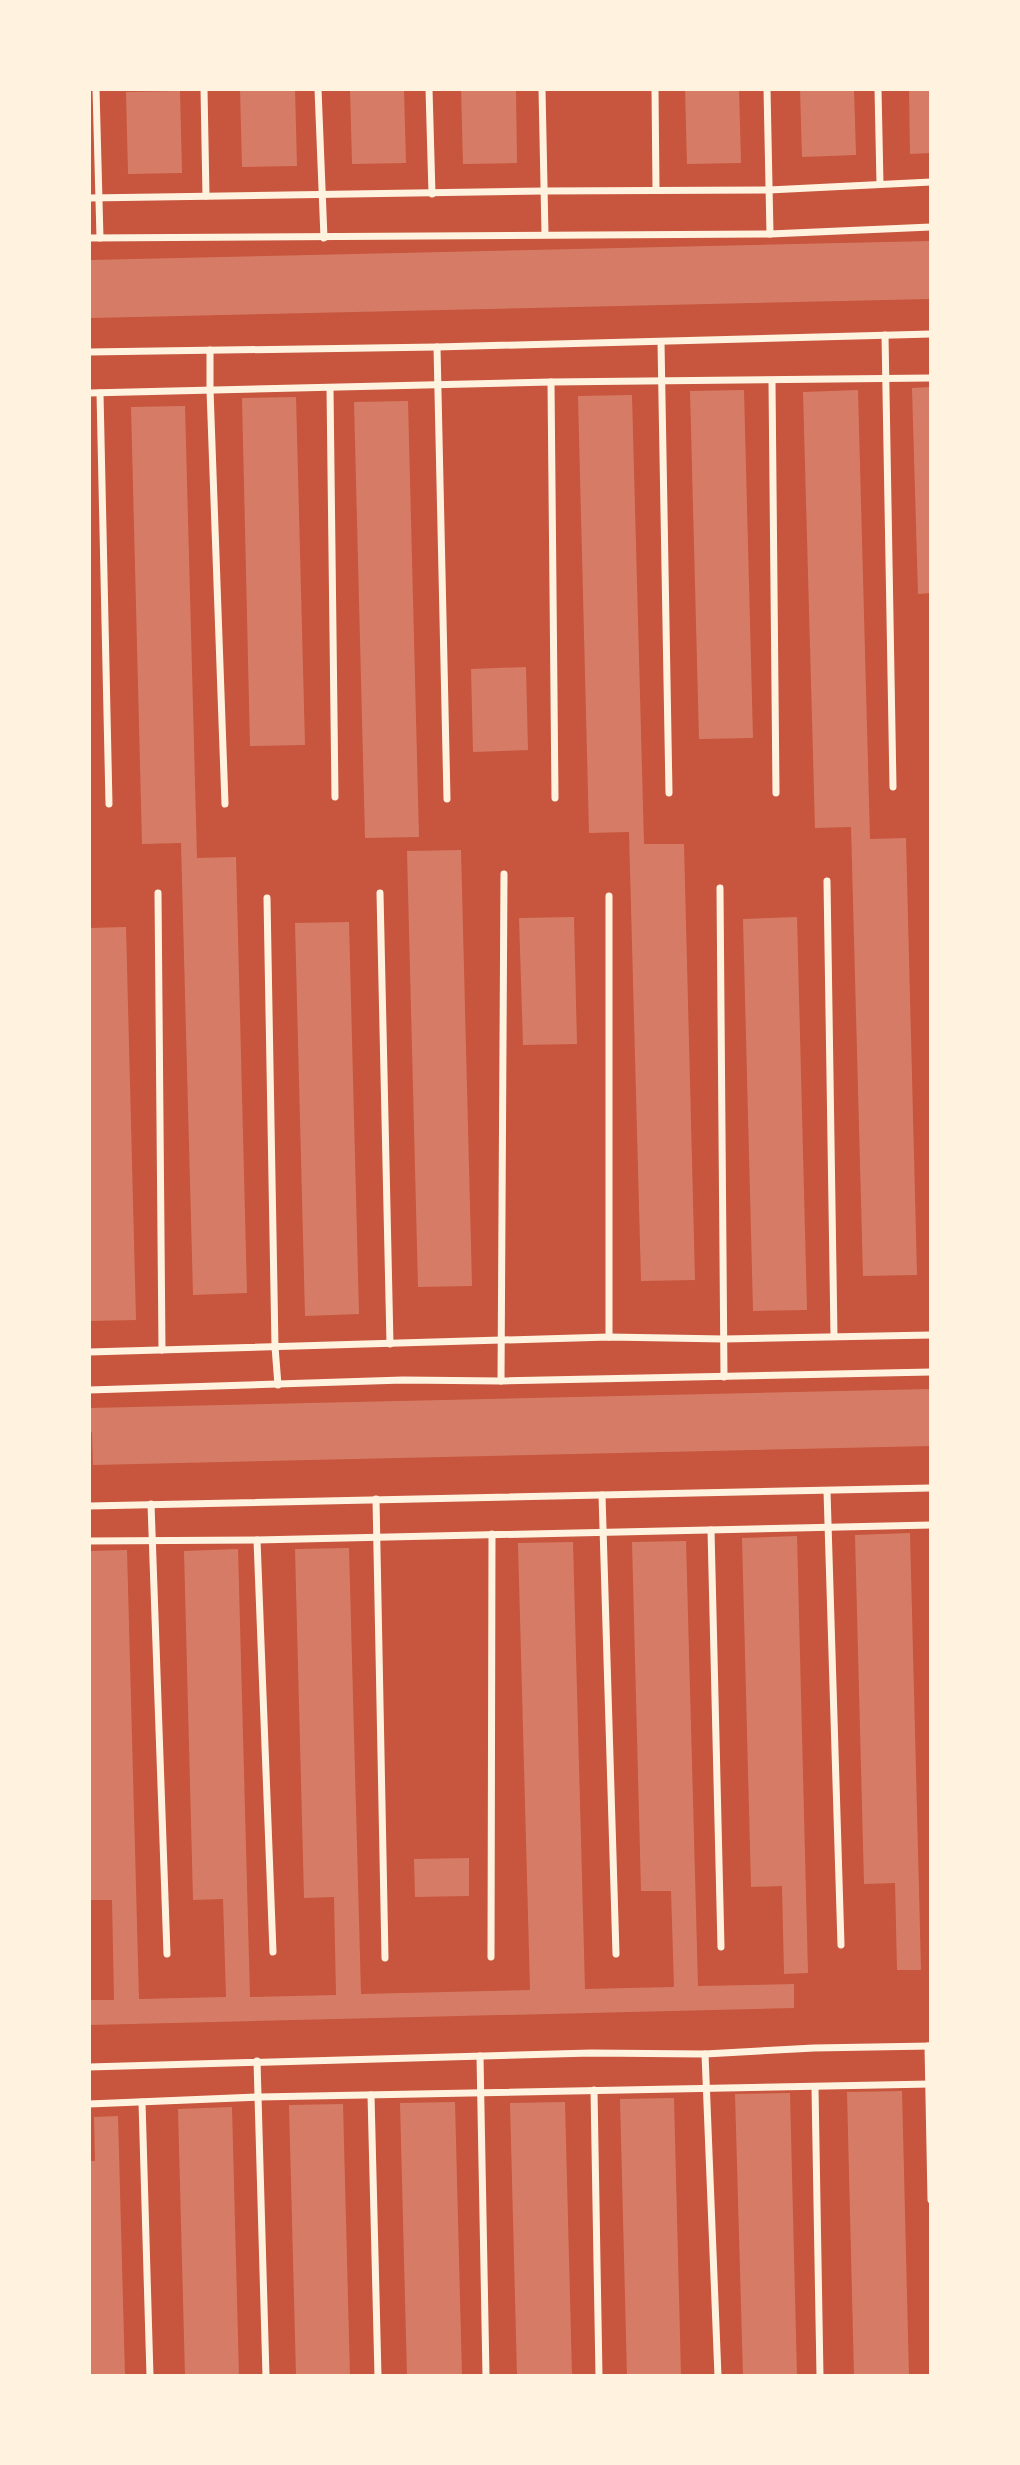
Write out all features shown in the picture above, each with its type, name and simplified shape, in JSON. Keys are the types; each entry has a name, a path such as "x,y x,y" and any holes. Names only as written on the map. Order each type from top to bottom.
{"street":[{"path":"96,89 100,238"},
{"path":"204,89 206,196"},
{"path":"318,89 320,195 324,238"},
{"path":"429,89 432,194"},
{"path":"542,89 545,234"},
{"path":"655,89 656,189"},
{"path":"766,89 770,233"},
{"path":"878,89 880,184"},
{"path":"89,198 656,189 769,190 931,182"},
{"path":"89,238 770,233 931,226"},
{"path":"89,352 437,347 931,334"},
{"path":"885,335 893,787"},
{"path":"661,342 669,793"},
{"path":"437,347 447,799"},
{"path":"211,350 210,390 225,804"},
{"path":"89,393 551,382 662,383 931,378"},
{"path":"772,381 776,793"},
{"path":"551,382 555,799"},
{"path":"330,388 335,797"},
{"path":"100,393 108,804"},
{"path":"501,1381 504,874"},
{"path":"827,881 834,1336"},
{"path":"720,888 724,1377"},
{"path":"158,892 162,1350"},
{"path":"380,893 390,1344"},
{"path":"609,896 609,1337"},
{"path":"267,898 275,1348 278,1385"},
{"path":"89,1352 609,1337 724,1339 931,1335"},
{"path":"89,1390 403,1380 501,1381 931,1372"},
{"path":"89,1506 931,1488"},
{"path":"827,1491 841,1945"},
{"path":"602,1495 616,1954"},
{"path":"376,1499 385,1958"},
{"path":"151,1504 167,1954"},
{"path":"89,1541 257,1540 931,1525"},
{"path":"711,1530 721,1947"},
{"path":"491,1957 492,1534"},
{"path":"257,1540 273,1952"},
{"path":"89,2067 480,2056 705,2054 929,2046 931,2200"},
{"path":"705,2054 718,2376"},
{"path":"480,2056 486,2376"},
{"path":"257,2061 266,2376"},
{"path":"89,2104 259,2097 930,2084"},
{"path":"815,2088 820,2376"},
{"path":"594,2090 599,2376"},
{"path":"371,2095 378,2376"},
{"path":"142,2102 150,2376"}],"building":[{"path":"240,89 295,89 297,166 242,167"},
{"path":"350,89 404,89 406,163 352,164"},
{"path":"461,89 516,89 517,163 463,164"},
{"path":"685,89 739,89 741,163 687,164"},
{"path":"800,89 854,89 856,155 802,157"},
{"path":"909,89 931,89 931,153 910,154"},
{"path":"180,91 182,173 128,174 126,92"},
{"path":"931,241 931,299 91,318 89,260"},
{"path":"931,387 931,593 918,594 912,388"},
{"path":"744,390 753,738 699,739 690,391"},
{"path":"858,390 870,839 906,838 917,1275 863,1276 851,827 815,828 803,392"},
{"path":"632,395 644,844 684,844 695,1280 641,1281 629,832 589,833 578,396"},
{"path":"296,397 305,745 250,746 242,398"},
{"path":"408,401 419,837 365,838 354,402"},
{"path":"185,406 197,858 236,857 247,1293 193,1295 181,843 142,844 131,407"},
{"path":"526,667 528,750 473,752 471,669"},
{"path":"461,850 472,1286 418,1287 407,851"},
{"path":"574,917 577,1044 523,1045 519,918"},
{"path":"797,917 807,1310 753,1311 743,919"},
{"path":"349,922 359,1314 305,1316 295,923"},
{"path":"126,927 136,1320 89,1321 89,928"},
{"path":"931,1389 931,1446 93,1465 92,1432 89,1432 89,1408"},
{"path":"910,1533 921,1970 897,1970 895,1883 864,1884 855,1535"},
{"path":"797,1536 808,1973 784,1974 782,1886 751,1887 742,1538"},
{"path":"686,1541 698,1986 794,1984 794,2008 89,2025 89,2000 114,2000 112,1900 89,1900 89,1551 127,1550 139,1999 226,1997 223,1899 193,1900 184,1551 238,1549 250,1997 336,1995 334,1897 304,1898 295,1549 349,1548 361,1994 530,1990 518,1543 573,1542 585,1989 674,1987 671,1891 641,1891 632,1542"},
{"path":"469,1858 469,1896 415,1897 414,1859"},
{"path":"902,2091 909,2376 854,2376 847,2092"},
{"path":"790,2093 797,2376 743,2376 735,2094"},
{"path":"674,2098 681,2376 627,2376 620,2099"},
{"path":"455,2102 462,2376 407,2376 400,2103"},
{"path":"565,2102 572,2376 517,2376 510,2103"},
{"path":"343,2104 350,2376 296,2376 289,2105"},
{"path":"232,2107 239,2376 185,2376 178,2109"},
{"path":"118,2116 125,2376 89,2376 89,2161 95,2161 94,2117"}]}
